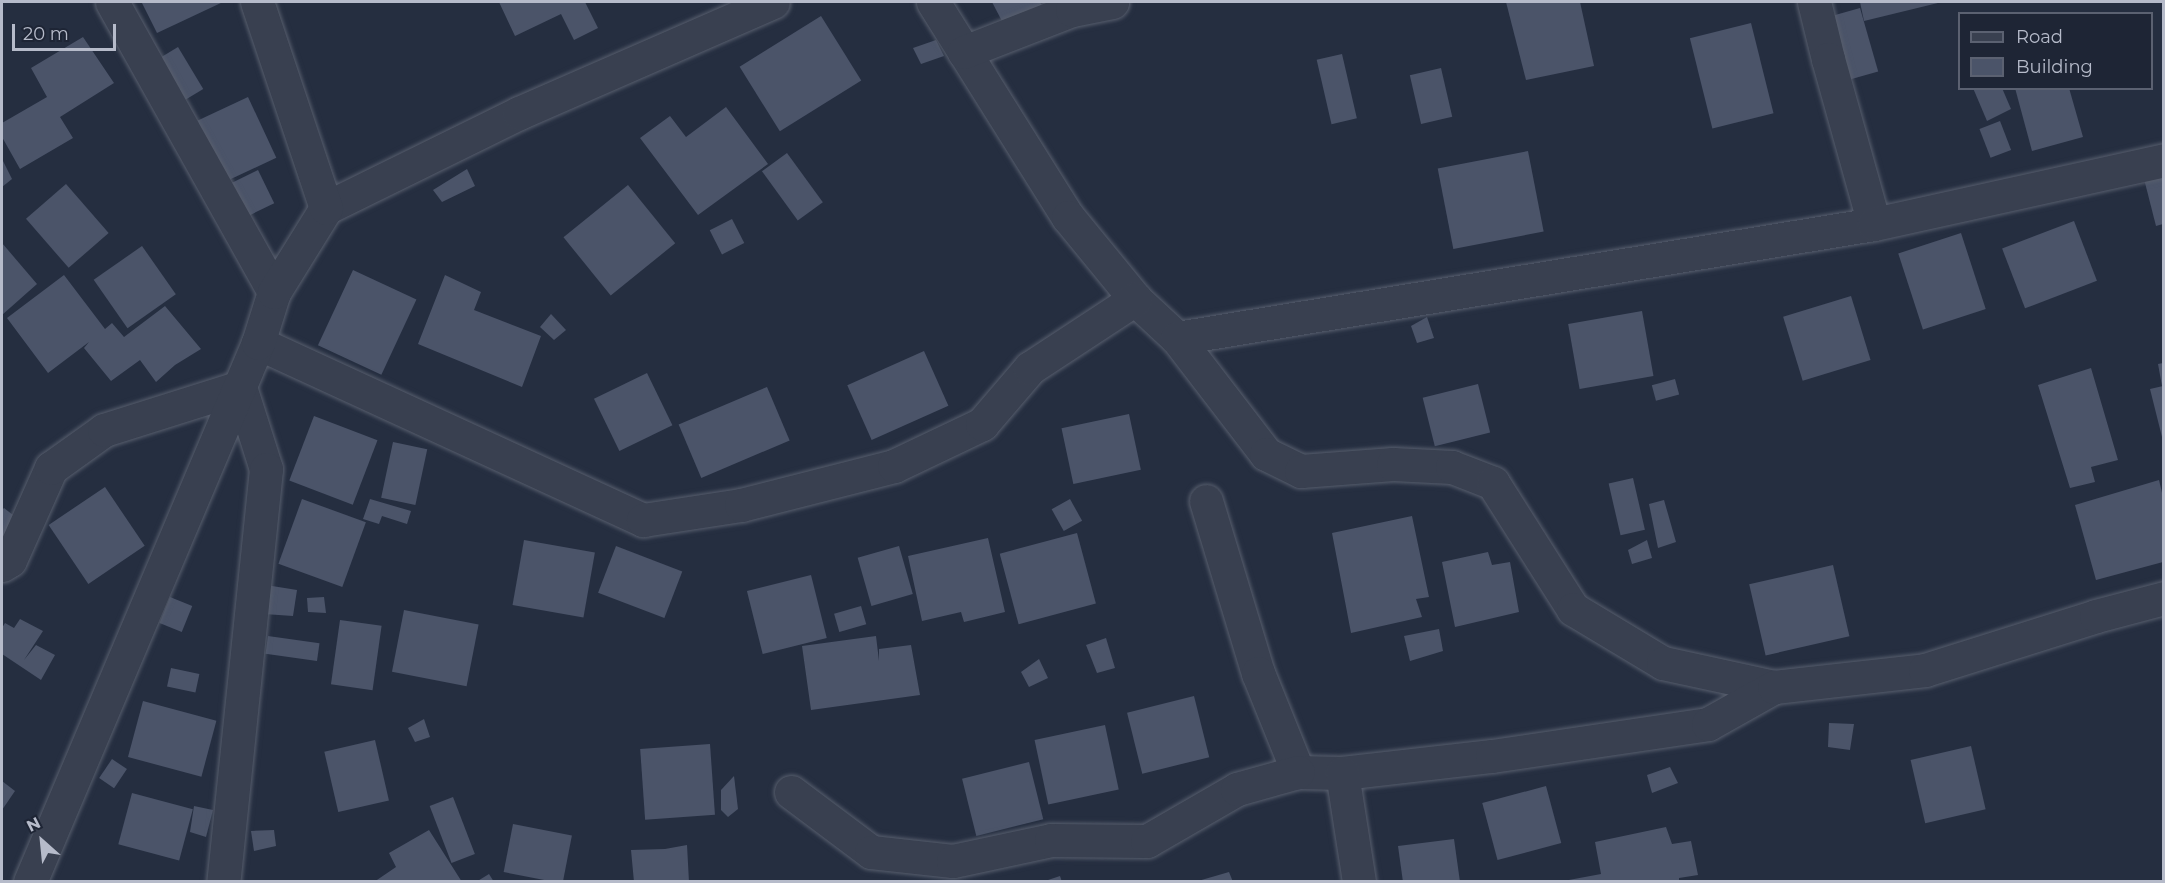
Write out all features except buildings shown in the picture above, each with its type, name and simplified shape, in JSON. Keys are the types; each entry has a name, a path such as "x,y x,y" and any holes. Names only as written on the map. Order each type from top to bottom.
{"street":[{"path":"112,2 274,292"},
{"path":"257,2 326,208"},
{"path":"30,882 240,387 258,343 274,292 326,208 519,113 772,2"},
{"path":"933,2 1068,216 1135,299 1177,338 1266,454 1301,471 1393,464 1452,466 1493,483 1574,609 1663,663 1774,687 1925,670 2096,616 2163,598"},
{"path":"964,52 1071,6 1112,2"},
{"path":"1815,2 1828,59 1874,224"},
{"path":"1177,338 1874,224 2163,160"},
{"path":"258,343 643,520 741,505 894,466 982,424 1030,368 1135,299"},
{"path":"2,565 10,560 51,468 104,430 240,387"},
{"path":"223,882 266,469 240,387"},
{"path":"1206,501 1258,673 1298,772"},
{"path":"790,792 871,852 953,861 1050,840 1147,841 1237,789 1298,772 1342,773 1492,756 1708,724 1774,687"},
{"path":"1342,773 1359,882"}]}
